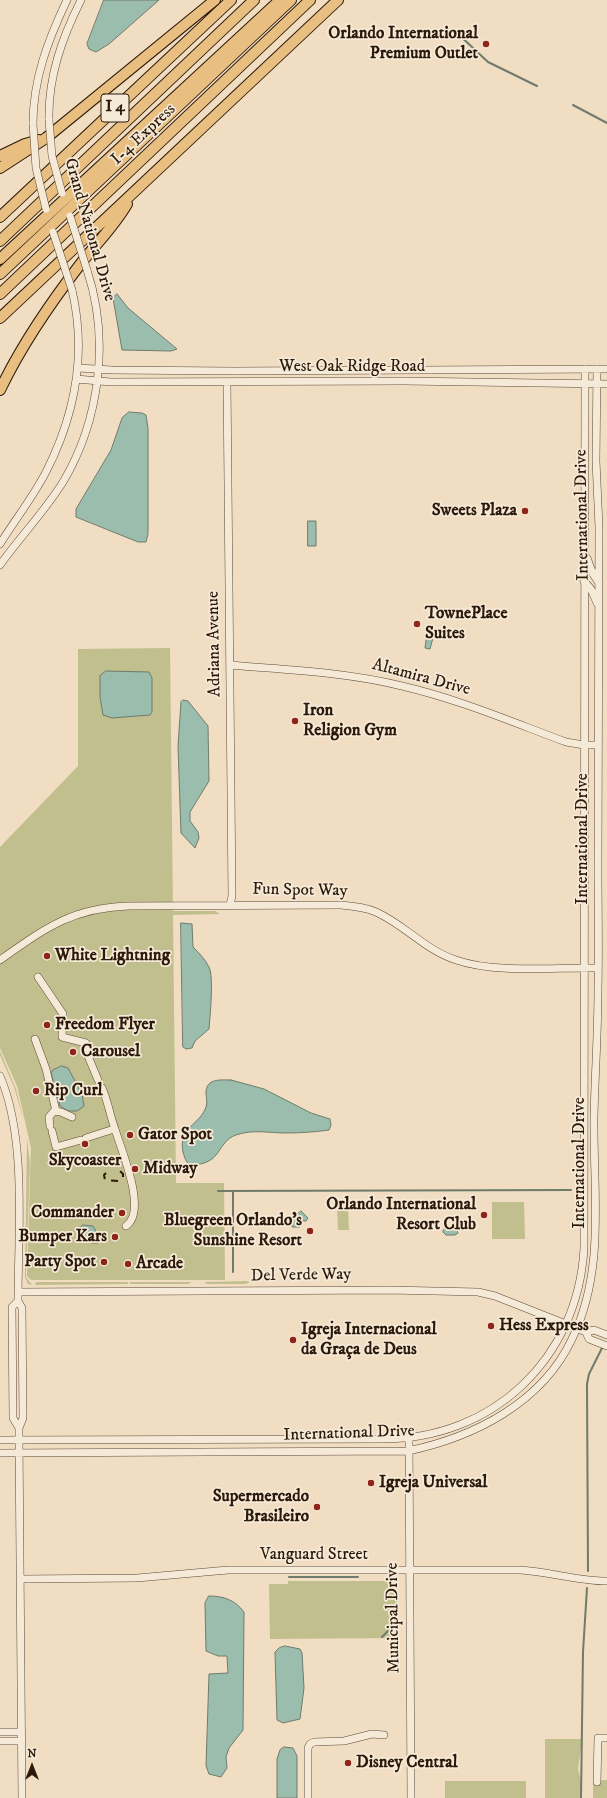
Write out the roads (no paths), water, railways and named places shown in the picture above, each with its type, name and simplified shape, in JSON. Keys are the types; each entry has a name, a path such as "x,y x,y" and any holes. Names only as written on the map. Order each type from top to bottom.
{"highway":[{"path":"0,168 46,138 215,0"},
{"name":"I 4","path":"0,217 232,0"},
{"name":"I-4 Express","path":"0,241 254,0"},
{"path":"0,259 63,196 280,0"},
{"path":"0,274 69,213 291,0"},
{"name":"I-4 Express","path":"0,294 310,0"},
{"path":"0,318 338,0"},
{"path":"0,156 25,144 46,138"},
{"path":"0,390 46,310 93,247 121,214 132,195"}],"street":[{"name":"Grand National Drive","path":"0,544 48,468 66,426 78,368 79,332 72,290 47,212 36,168 33,124 35,92 40,68 51,34 67,0"},
{"path":"67,0 79,3"},
{"name":"Grand National Drive","path":"0,565 62,483 75,460 89,423 97,381 99,338 97,314 87,270 63,196 52,156 49,120 51,86 56,62 66,33 79,3"},
{"name":"West Oak Ridge Road","path":"78,368 98,370 278,371 607,369"},
{"name":"International Drive","path":"0,1440 409,1439 454,1427 496,1407 537,1371 560,1338 567,1324 578,1292 584,1248 585,369"},
{"name":"International Drive","path":"0,1453 408,1451 456,1439 492,1422 527,1396 549,1374 571,1343 578,1328 589,1295 595,1256 594,1118 598,968 599,611 597,369"},
{"name":"West Oak Ridge Road","path":"76,379 97,381 404,381 607,384"},
{"name":"Adriana Avenue","path":"227,382 232,888 230,905"},
{"path":"585,550 589,566 599,583"},
{"path":"584,581 593,593 599,611"},
{"name":"Altamira Drive","path":"230,665 323,672 402,686 460,702 566,742 584,745 598,745"},
{"name":"Fun Spot Way","path":"0,960 53,924 74,915 96,909 128,906 230,905 358,907 375,912 391,921 428,948 456,960 470,964 499,968 598,968"},
{"path":"38,977 63,1014 62,1037 86,1043 88,1056 98,1080"},
{"path":"35,1040 46,1069 56,1111"},
{"path":"0,1076 16,1131 18,1182 18,1301 22,1308 23,1418 19,1428 22,1798"},
{"path":"102,1088 114,1129 129,1168 135,1212 126,1226"},
{"path":"56,1111 72,1117"},
{"path":"56,1111 49,1117 56,1147 114,1129"},
{"name":"Del Verde Way","path":"18,1292 390,1290 478,1292 495,1296 586,1332"},
{"path":"18,1301 12,1307 12,1352 13,1418 19,1428"},
{"path":"607,1335 594,1330 586,1332 589,1338 607,1346"},
{"name":"Municipal Drive","path":"409,1439 408,1570 410,1798"},
{"path":"138,1452 151,1443 162,1440"},
{"path":"294,1451 303,1448 314,1440"},
{"name":"Vanguard Street","path":"21,1579 138,1578 228,1570 521,1570 548,1572 590,1580 607,1581"},
{"path":"0,1732 22,1732"},
{"path":"308,1798 308,1748 310,1744 314,1742 344,1741 372,1734 384,1735"},
{"path":"597,1782 598,1738 607,1738"},
{"path":"0,1741 22,1741"}],"waterway":[{"path":"456,32 488,62 537,86"},
{"path":"573,105 607,123"},
{"path":"218,1191 571,1190"},
{"path":"233,1191 233,1272"},
{"path":"588,1571 587,1384 589,1374 602,1348"},
{"path":"289,1577 358,1577"},
{"path":"581,1798 583,1652 587,1588"},
{"path":"382,1637 391,1628 391,1614"}],"railway":[{"path":"106,1173 104,1175 105,1180 119,1181 123,1178 123,1174 120,1171 115,1172"}],"place":[{"name":"Orlando International Premium Outlet","path":"486,44"},
{"name":"Sweets Plaza","path":"525,511"},
{"name":"TownePlace Suites","path":"417,624"},
{"name":"Iron Religion Gym","path":"295,721"},
{"name":"White Lightning","path":"47,956"},
{"name":"Freedom Flyer","path":"47,1025"},
{"name":"Carousel","path":"73,1052"},
{"name":"Rip Curl","path":"36,1091"},
{"name":"Gator Spot","path":"130,1135"},
{"name":"Skycoaster","path":"85,1144"},
{"name":"Midway","path":"135,1169"},
{"name":"Commander","path":"122,1213"},
{"name":"Orlando International Resort Club","path":"484,1215"},
{"name":"Bluegreen Orlando's Sunshine Resort","path":"310,1231"},
{"name":"Bumper Kars","path":"115,1237"},
{"name":"Party Spot","path":"104,1262"},
{"name":"Arcade","path":"128,1264"},
{"name":"Hess Express","path":"491,1326"},
{"name":"Igreja Internacional da Graça de Deus","path":"293,1340"},
{"name":"Igreja Universal","path":"371,1483"},
{"name":"Supermercado Brasileiro","path":"317,1507"},
{"name":"Disney Central","path":"348,1763"}]}
